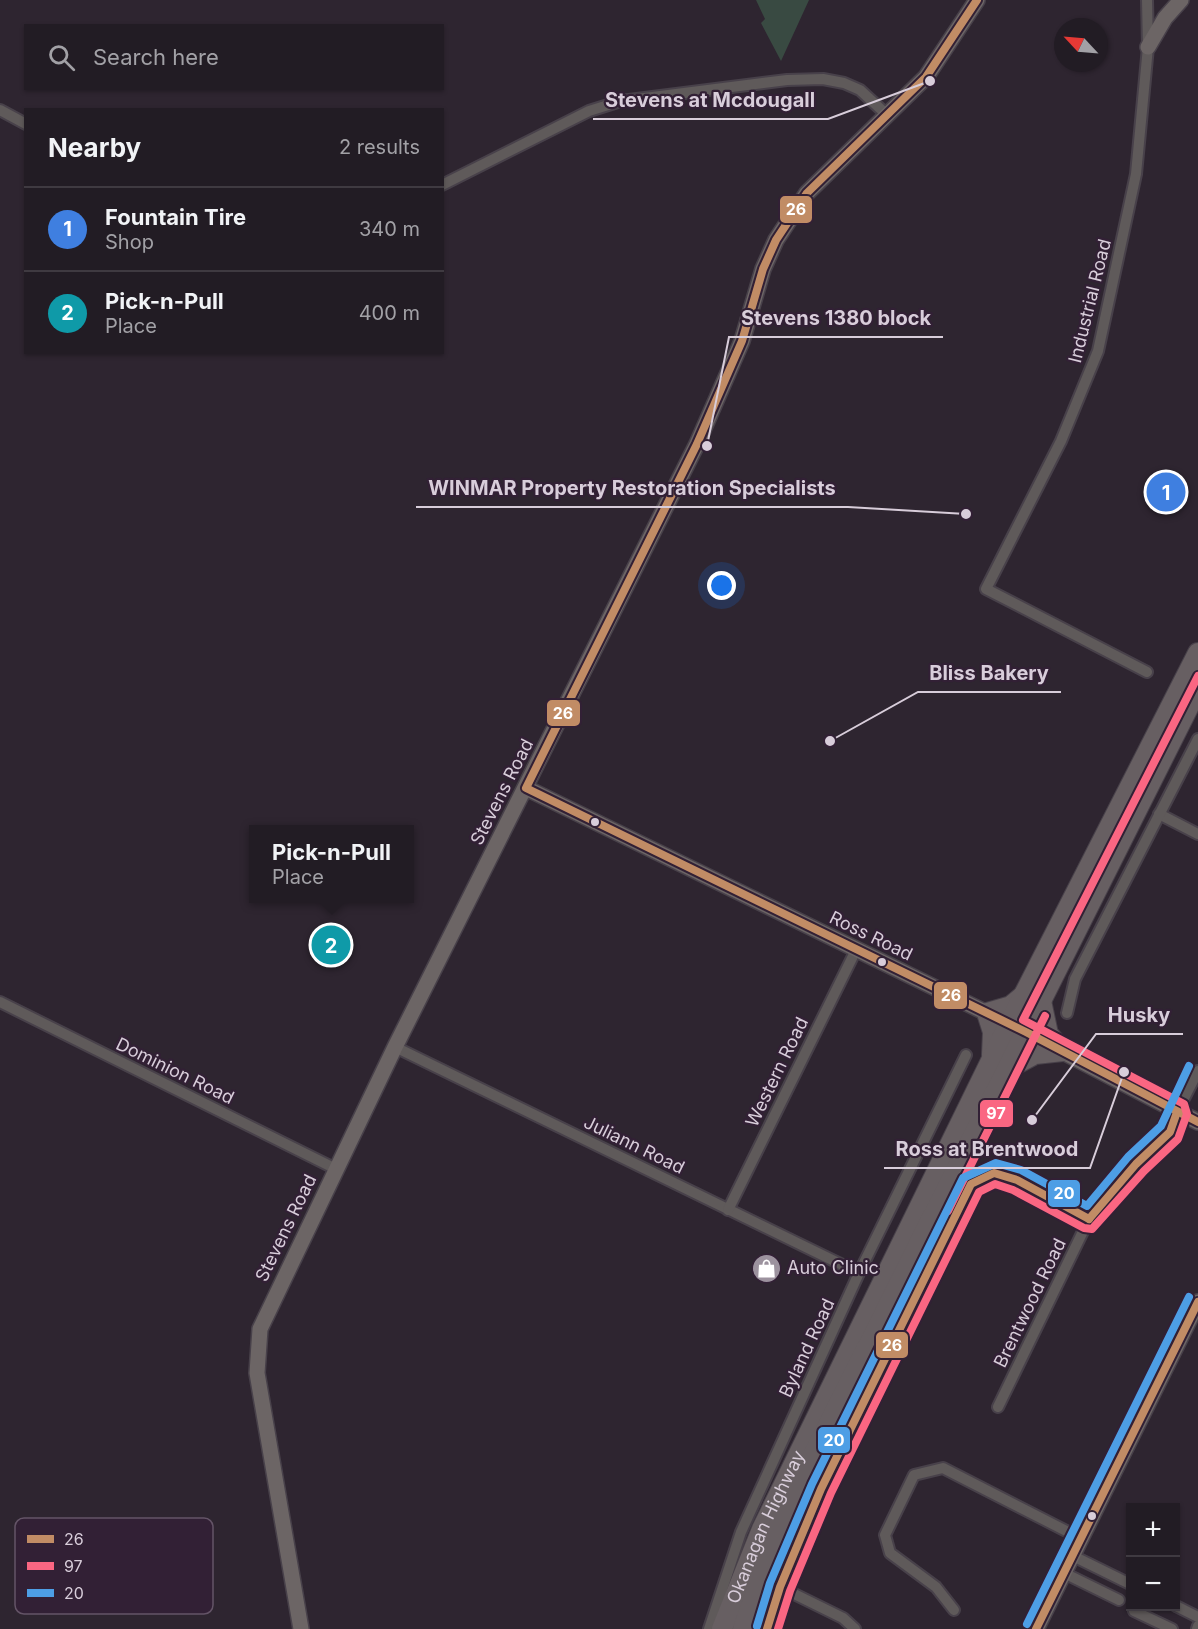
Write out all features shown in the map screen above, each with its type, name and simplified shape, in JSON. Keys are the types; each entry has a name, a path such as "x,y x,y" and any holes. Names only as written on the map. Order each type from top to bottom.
{"highway":[{"name":"Okanagan Highway","path":"1032,999 1198,653"},
{"name":"Okanagan Highway","path":"742,1629 781,1519 1017,1028 1198,688"},
{"path":"1032,999 1048,1034 1063,1052 1035,1054 1000,1064 987,1013 1032,999"},
{"name":"Okanagan Highway","path":"722,1629 762,1529 1000,1064"}],"main road":[{"path":"1148,47 1165,18 1181,0"},
{"name":"Stevens Road","path":"301,1629 259,1384 256,1347 260,1329 395,1047 697,444 742,341 763,269 776,240 807,193 886,114 927,77 975,1"},
{"name":"Ross Road","path":"526,788 987,1013 1198,1122"},
{"path":"1036,1629 1198,1302"}],"street":[{"name":"Industrial Road","path":"1147,0 1148,47 1136,174 1098,351 1061,441 986,589 1147,672"},
{"path":"444,184 580,115 621,101 787,80 823,80 843,83 860,90 886,114"},
{"path":"0,110 24,123"},
{"path":"1067,1013 1075,978 1198,739"},
{"path":"1159,814 1198,834"},
{"name":"Western Road","path":"728,1210 856,950"},
{"name":"Dominion Road","path":"0,1002 336,1169"},
{"name":"Juliann Road","path":"395,1047 859,1273"},
{"name":"Byland Road","path":"709,1629 741,1532 859,1273 966,1055"},
{"name":"Brentwood Road","path":"998,1407 1089,1219 1136,1164 1170,1132 1177,1112 1198,1071"},
{"path":"767,1629 780,1587 821,1489 971,1184 994,1173 1017,1180 1089,1219"},
{"path":"954,1610 936,1587 890,1553 885,1534 914,1475 943,1468 1080,1538"},
{"path":"1073,1556 1126,1582"},
{"path":"1064,1573 1119,1600"},
{"path":"780,1587 843,1618 855,1629"},
{"path":"1180,1607 1197,1613"},
{"path":"1134,1611 1172,1629"}],"green space":[{"path":"756,0 809,0 781,61 761,23 765,19"}],"transit line":[{"name":"26","path":"977,0 926,77 807,193 776,240 763,269 742,341 697,444 526,788 1026,1032 1198,1122"},
{"name":"97","path":"778,1629 790,1591 831,1493 979,1192 995,1184 1013,1190 1084,1228 1092,1229 1144,1171 1178,1139 1187,1114 1184,1104 1023,1020 1198,676"},
{"name":"97","path":"948,1211 1045,1016"},
{"name":"20","path":"757,1626 770,1583 812,1484 963,1178 996,1163 1021,1170 1087,1206 1128,1157 1161,1126 1189,1066"},
{"name":"26","path":"1089,1219 1136,1164 1170,1132 1177,1112"},
{"name":"26","path":"767,1629 780,1587 821,1489 971,1184 994,1173 1017,1180 1089,1219"},
{"name":"20","path":"1027,1624 1189,1297"},
{"name":"26","path":"1036,1629 1198,1302"}],"place":[{"name":"Stevens at Mcdougall","path":"930,81"},
{"name":"Stevens 1380 block","path":"707,446"},
{"name":"Fountain Tire","path":"1166,492"},
{"name":"WINMAR Property Restoration Specialists","path":"966,514"},
{"name":"Bliss Bakery","path":"830,741"},
{"name":"Pick-n-Pull","path":"331,945"},
{"name":"Ross at Brentwood","path":"1124,1072"},
{"name":"Husky","path":"1032,1120"},
{"name":"Auto Clinic","path":"766,1268"}]}
